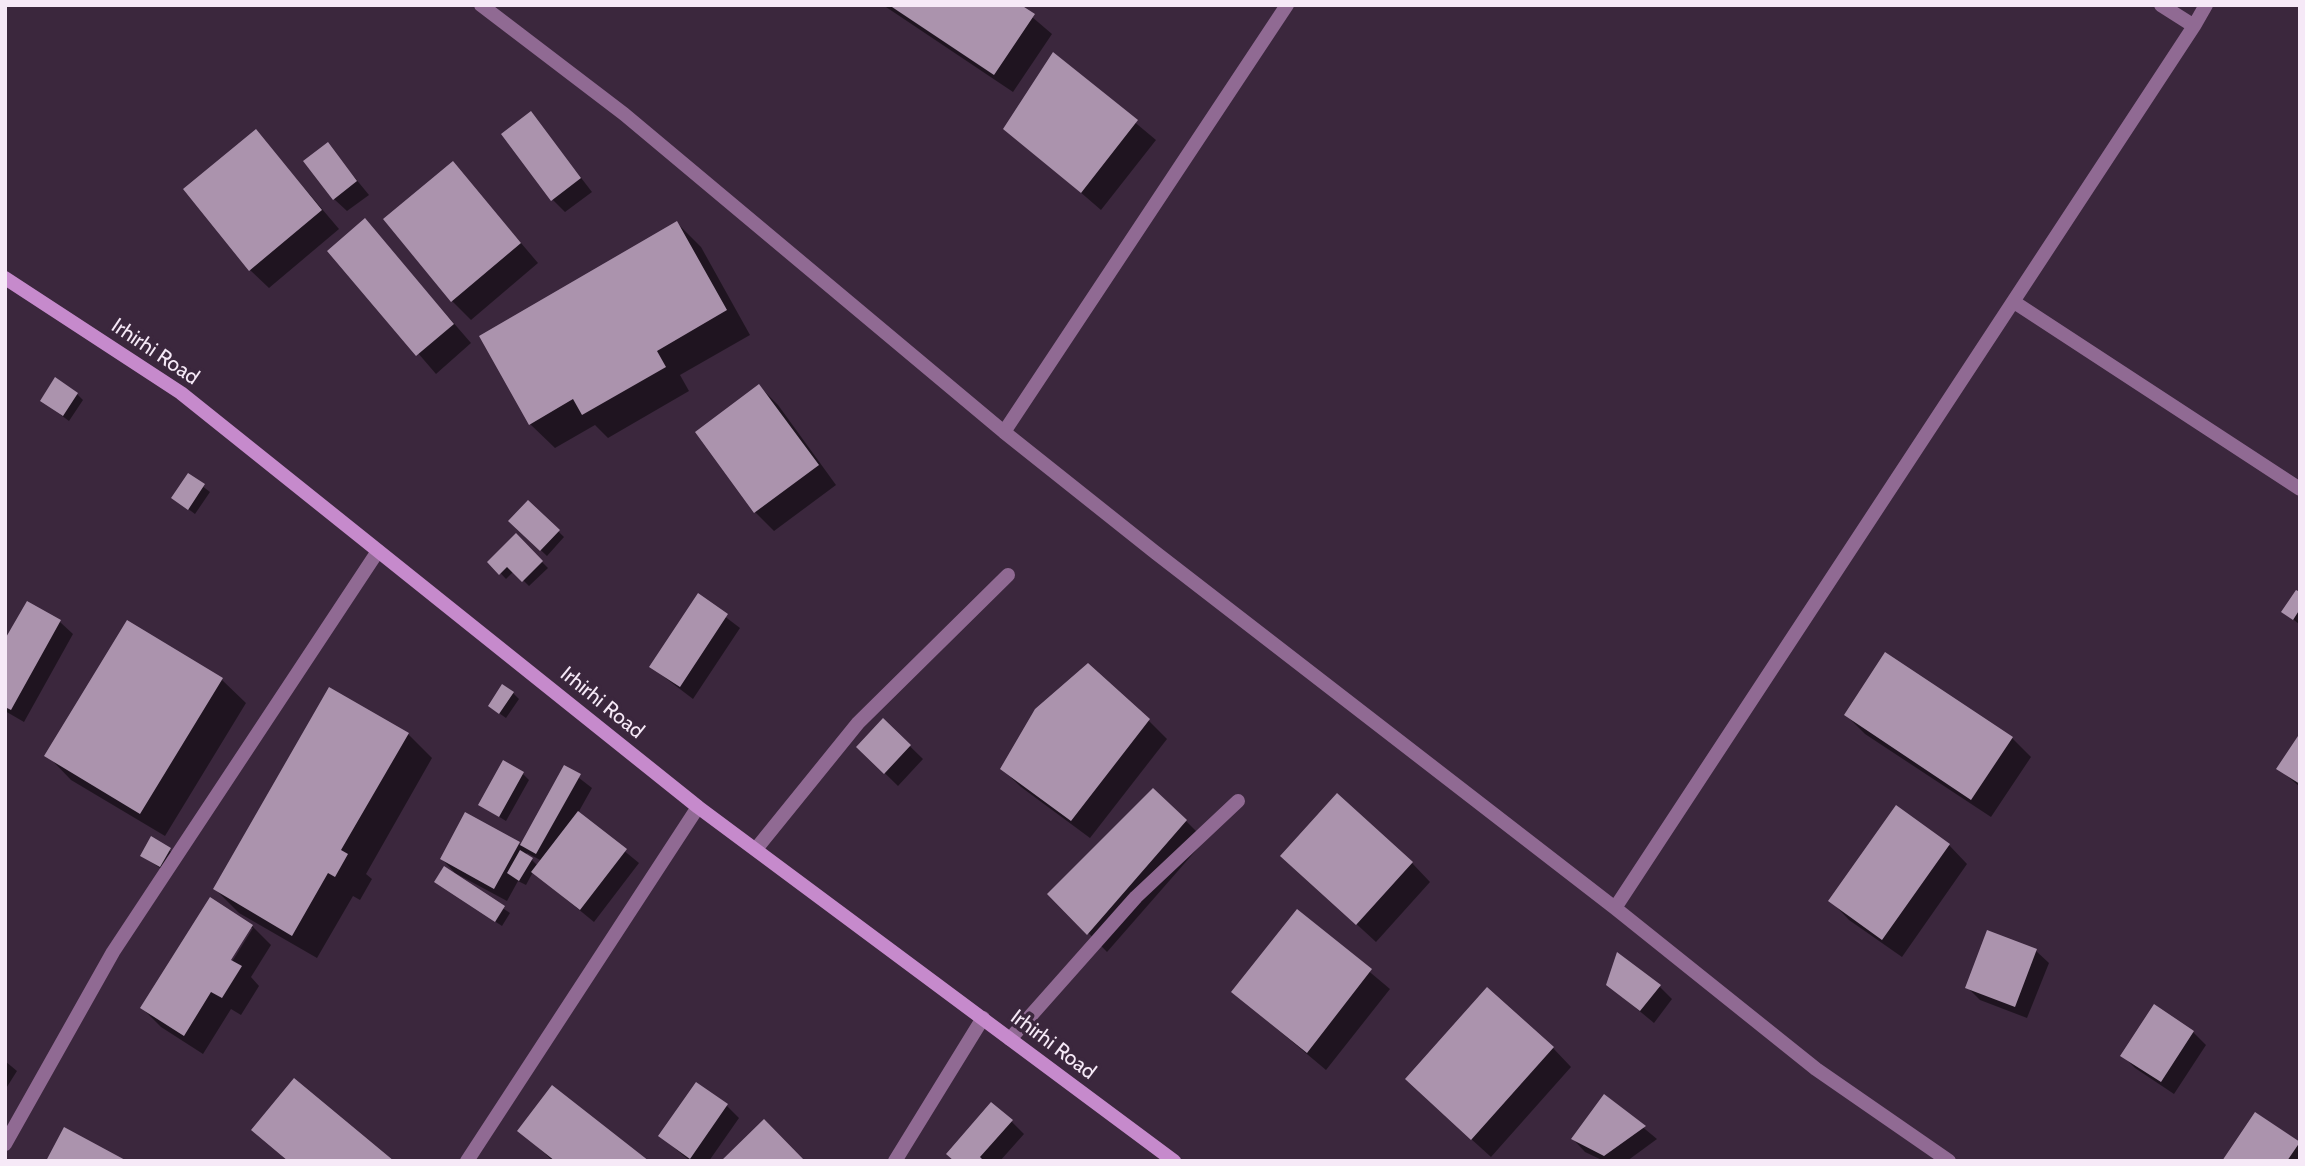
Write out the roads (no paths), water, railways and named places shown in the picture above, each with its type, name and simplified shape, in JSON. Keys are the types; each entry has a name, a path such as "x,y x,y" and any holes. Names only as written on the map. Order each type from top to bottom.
{"street":[{"path":"481,5 624,114 1004,432 1156,553 1615,908 1816,1069 1949,1161"},
{"path":"1004,432 1287,5"},
{"path":"2161,5 2194,26"},
{"path":"1615,908 2206,5"},
{"name":"Irhirhi Road","path":"6,279 181,393 698,807 1174,1161"},
{"path":"2014,302 2300,489"},
{"path":"5,1144 113,952 378,551"},
{"path":"756,849 858,723 1008,575"},
{"path":"1010,1039 1136,897 1238,801"},
{"path":"467,1161 698,807"},
{"path":"895,1161 983,1018"}]}
